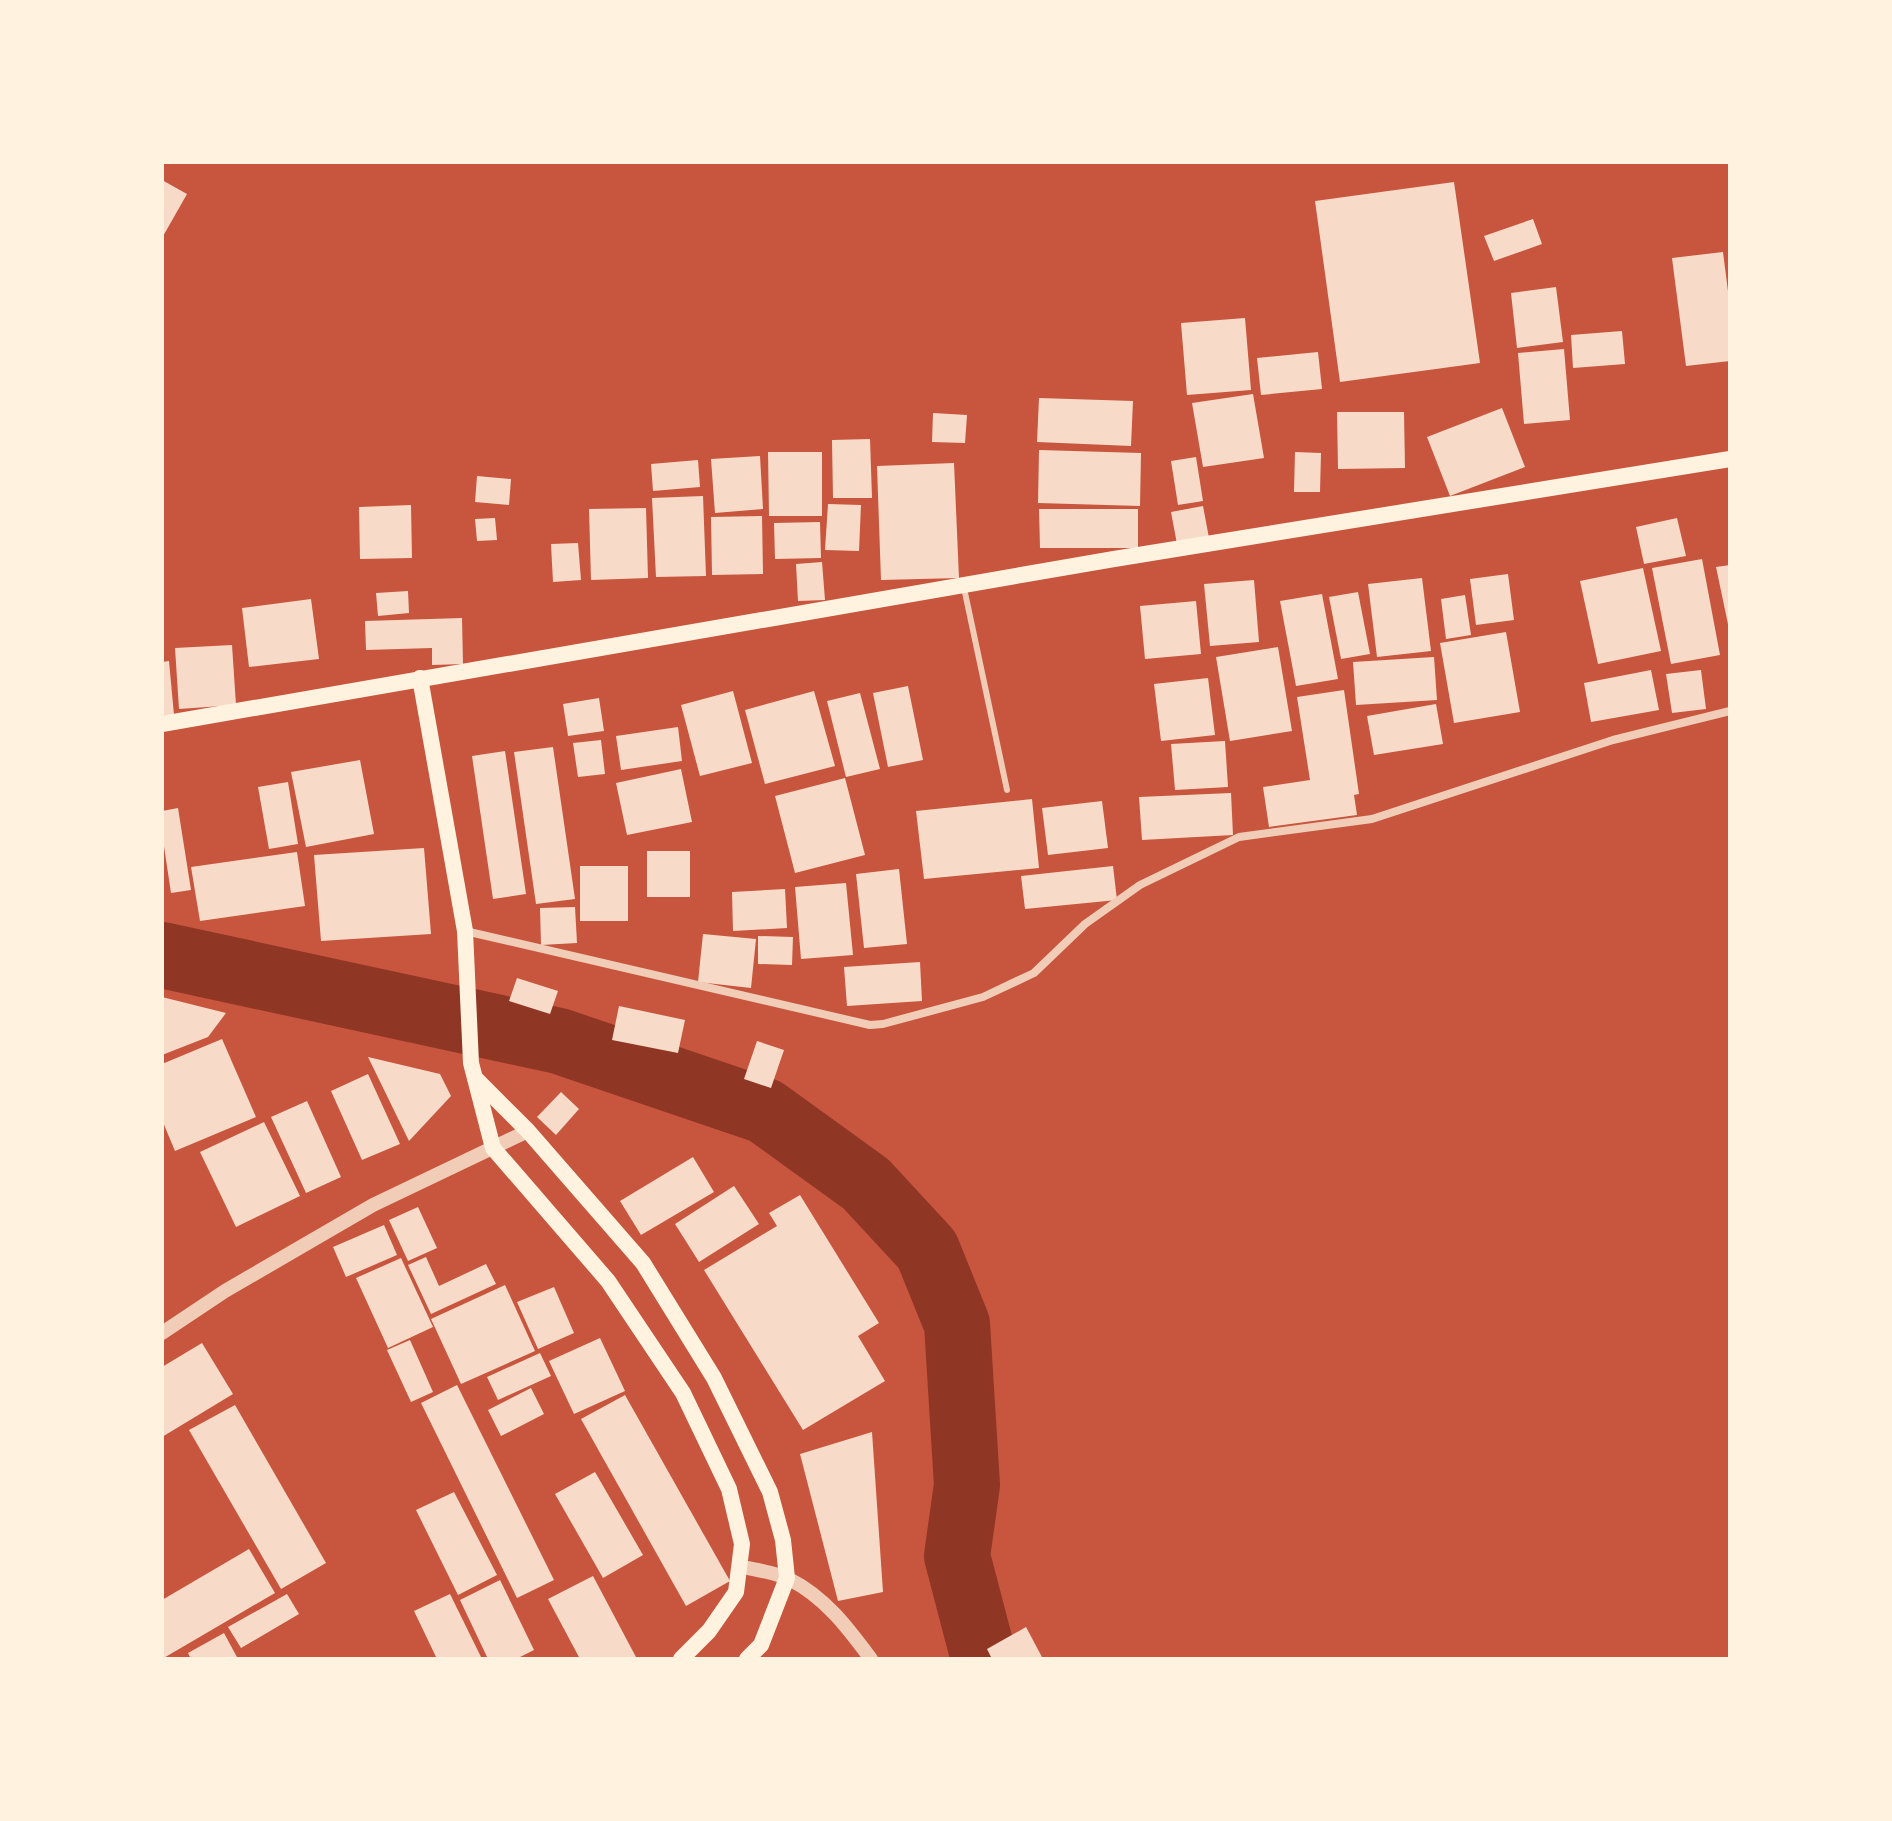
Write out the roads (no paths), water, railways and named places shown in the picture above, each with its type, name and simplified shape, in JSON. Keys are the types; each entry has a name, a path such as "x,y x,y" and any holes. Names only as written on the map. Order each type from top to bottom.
{"main road":[{"path":"162,724 963,585 1730,459"},
{"path":"420,678 466,939 472,1070 493,1148 608,1281 683,1393 729,1489 742,1544 736,1592 709,1631 681,1659"},
{"path":"472,1070 643,1263 714,1378 770,1492 783,1540 787,1578 761,1645 747,1659"}],"street":[{"path":"466,939 870,1025 883,1024 983,997 1034,973 1085,924 1140,885 1239,837 1372,819 1613,740 1730,711"},
{"path":"162,1333 225,1291 373,1205 528,1131"},
{"path":"739,1566 787,1578 816,1595 845,1624 871,1659"}],"lane":[{"path":"963,585 1007,790"}],"waterway":[{"path":"162,955 559,1041 765,1111 866,1184 927,1250 957,1324 967,1485 957,1556 984,1659"}]}
